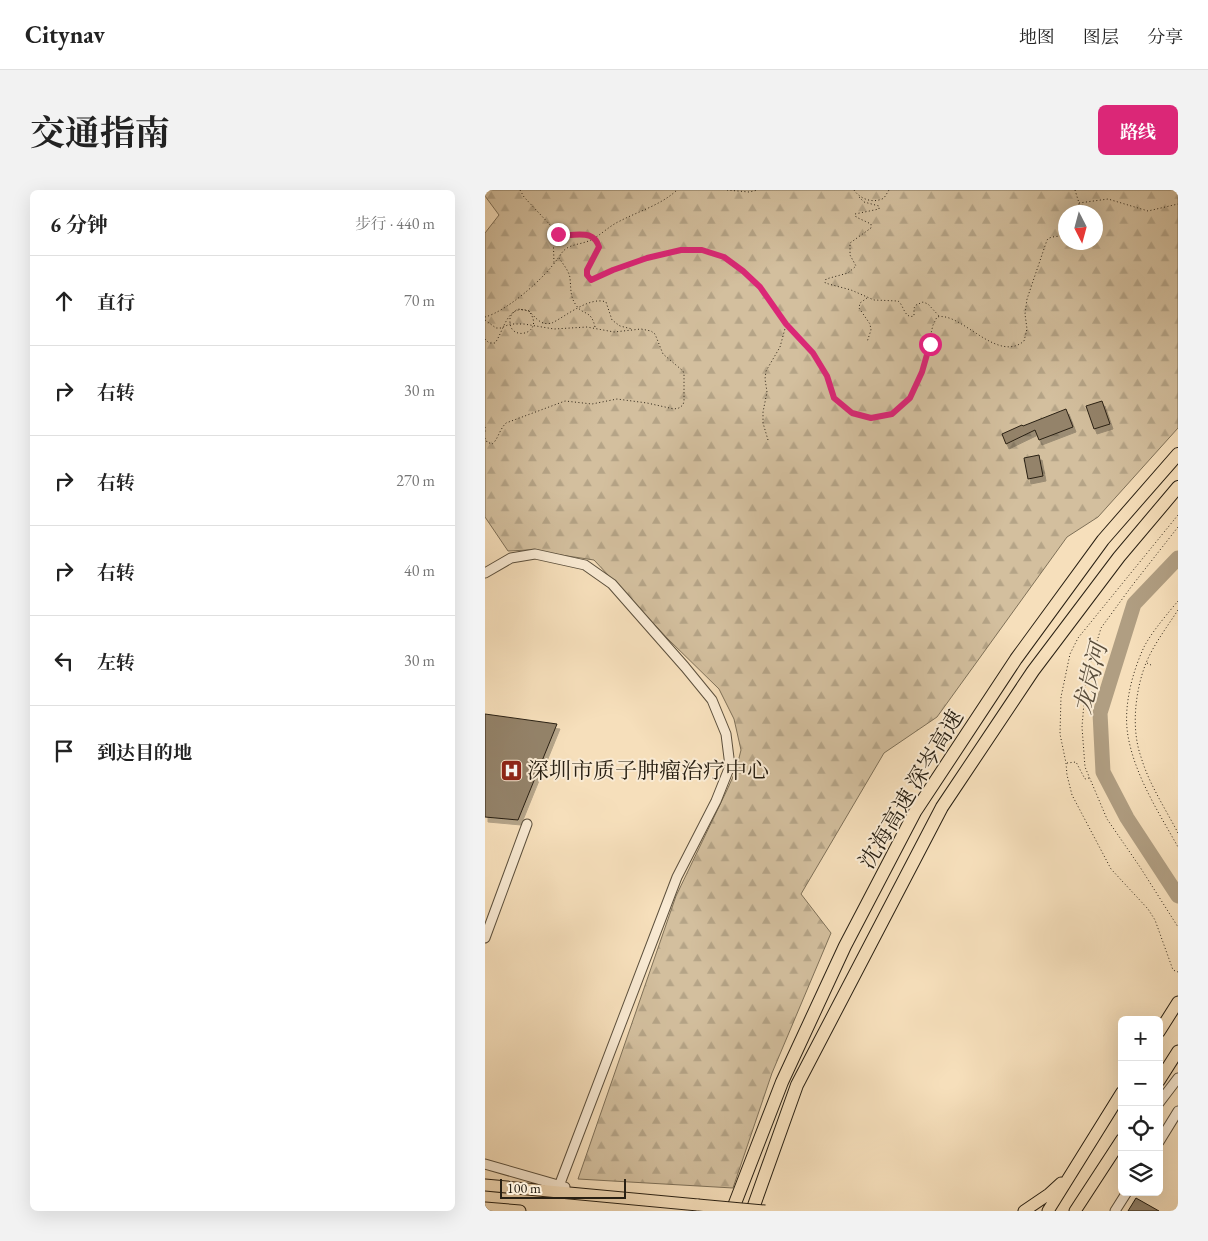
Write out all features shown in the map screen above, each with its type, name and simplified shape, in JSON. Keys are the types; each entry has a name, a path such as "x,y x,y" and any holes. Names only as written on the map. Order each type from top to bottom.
{"highway":[{"name":"沈海高速 深岑高速","path":"733,1211 781,1082 845,946 915,812 1016,659 1103,540 1178,454"},
{"name":"沈海高速 深岑高速","path":"751,1211 797,1085 942,807 1033,671 1119,557 1178,488"}],"main road":[{"path":"1163,1026 1178,1002"},
{"path":"1163,1075 1178,1051"},
{"path":"1048,1211 1118,1098"},
{"path":"1075,1211 1118,1147"},
{"path":"1024,1211 1049,1194 1073,1171"},
{"path":"485,1185 765,1211"},
{"path":"1085,1211 1089,1192"},
{"path":"485,1208 520,1211"}],"street":[{"path":"485,573 511,558 535,554 585,566 612,584 712,700 726,734 730,766 716,801 677,877 559,1186"},
{"path":"485,938 527,824"},
{"path":"1163,1098 1178,1078"},
{"path":"1163,1136 1178,1112"},
{"path":"485,1164 591,1194"},
{"path":"1115,1211 1124,1196"}],"path":[{"path":"520,190 523,197 558,234 567,236 587,234 595,238 599,247 587,270 587,275 591,280 647,258 681,250 702,250 724,257 760,287 786,324 813,353 827,376 834,398 852,413 871,418 892,414 910,398 922,372 935,321 939,316"},
{"path":"485,438 487,442 495,443 500,429 506,424 565,401 592,404 617,399 674,409 683,406 685,380 683,370 663,354 655,334 641,329 614,332 595,328 554,329 516,324 496,328 485,319 506,307 540,279 554,265 566,248 588,242 619,221 659,202 677,190"},
{"path":"727,190 749,192 757,190"},
{"path":"853,190 864,202 879,206 879,209 855,214 856,217 871,224 869,231 851,243 849,255 856,266 848,273 829,277 825,281 827,284 842,287 879,301 901,302 905,312 912,317 915,316 914,308 916,304 923,302 928,304 939,316 948,316 998,345 1019,345 1026,337 1025,314 1027,299 1047,240 1051,237 1058,237"},
{"path":"859,197 869,200 880,200 884,198 889,190"},
{"path":"1075,190 1079,203 1108,199 1148,211 1178,204"},
{"path":"553,228 555,236 554,265"},
{"path":"559,258 570,278 573,299 580,310 589,313 595,328"},
{"path":"867,298 860,303 859,308 870,324 871,330 867,342"},
{"path":"485,338 489,342 495,343 508,318 513,312 518,310 529,311 534,324 532,329 525,333 512,330 509,320 510,316 513,312 518,309 529,311 538,321 547,324 600,300 606,302 609,314 615,323 632,329"},
{"path":"769,440 763,422 766,371 780,347 786,324"},
{"path":"485,426 485,434"},
{"path":"1178,515 1078,638 1070,654 1061,697 1060,720 1060,734 1072,794 1111,869 1151,914 1173,970 1178,972"},
{"path":"1178,527 1101,628 1086,678 1082,728 1085,767 1107,818 1178,927"},
{"path":"1178,601 1145,646 1130,687 1128,735 1135,763 1163,821 1178,847"},
{"path":"1178,610 1147,662 1137,700 1136,720 1137,743 1146,771 1178,833"},
{"path":"1147,662 1153,666"},
{"path":"1066,764 1076,762 1085,779 1089,778"},
{"path":"1174,826 1178,825"}],"green space":[{"path":"485,190 1178,190 1178,428 1098,517 1067,537 937,717 884,753 801,894 831,933 772,1073 733,1188 578,1179 676,896 736,770 741,750 734,719 719,689 668,639 594,560 528,550 508,551 485,517 485,233 499,215 485,196"}],"building":[{"path":"1102,401 1110,424 1094,429 1086,406"},
{"path":"1066,409 1073,427 1039,440 1035,430 1006,444 1002,434"},
{"path":"1039,455 1043,476 1028,479 1024,458"},
{"name":"深圳市质子肿瘤治疗中心","path":"485,714 557,724 518,820 485,817"},
{"path":"1136,1198 1159,1211 1128,1211"}],"waterway":[{"name":"龙岗河","path":"1178,558 1134,604 1100,713 1103,772 1127,818 1178,896"}],"place":[{"name":"深圳市质子肿瘤治疗中心","path":"511,770"}],"route":[{"path":"558,234 567,236 587,234 595,238 599,247 587,270 587,275 591,280 647,258 681,250 702,250 724,257 760,287 786,324 813,353 827,376 834,398 852,413 871,418 892,414 910,398 922,372 930,344"}]}
